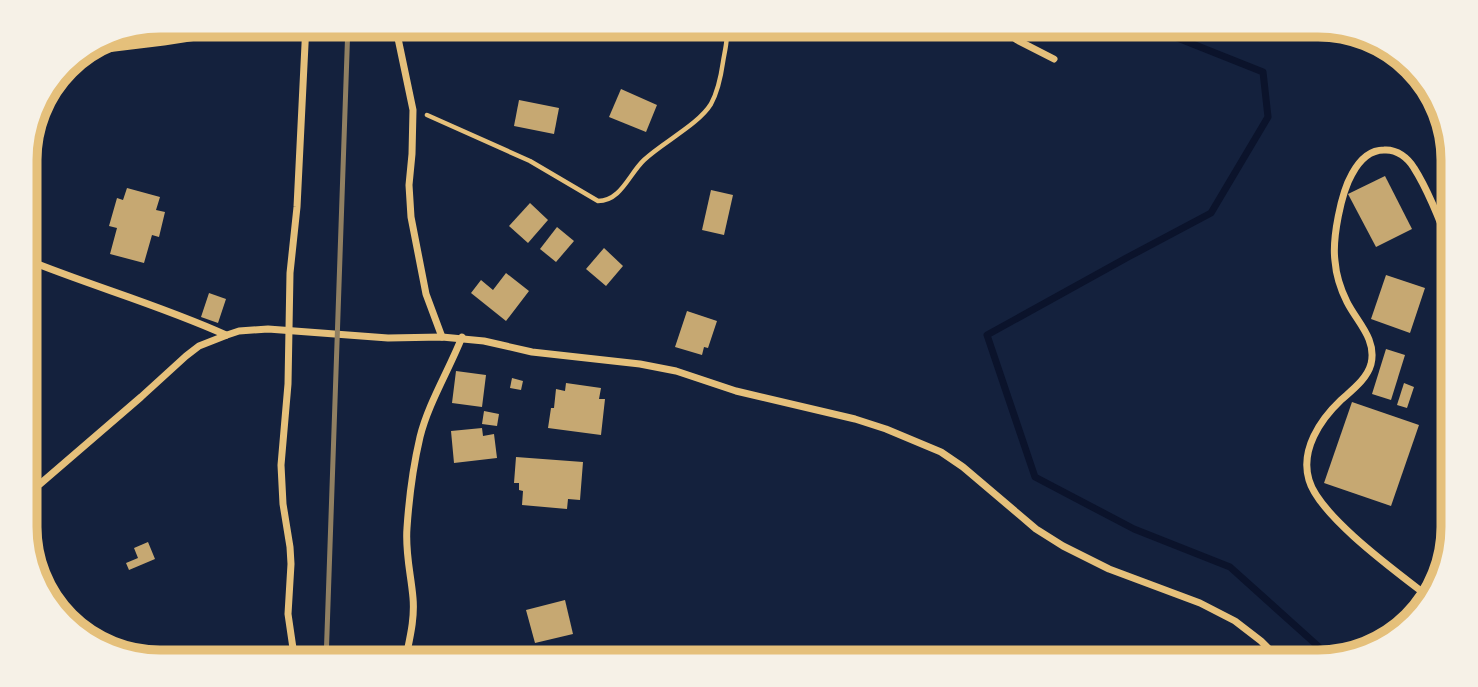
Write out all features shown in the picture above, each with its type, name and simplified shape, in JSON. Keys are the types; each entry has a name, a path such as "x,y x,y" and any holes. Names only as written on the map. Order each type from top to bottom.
{"street":[{"path":"106,49 196,37"},
{"path":"293,650 288,614 290,547 283,504 281,465 288,384 290,273 297,207 305,37"},
{"path":"398,37 413,110 409,184 411,217 426,294 442,337"},
{"path":"1013,37 1054,59"},
{"path":"1423,592 1347,530 1326,509 1308,478 1307,461 1308,447 1314,436 1338,403 1367,374 1371,362 1372,347 1346,300 1335,260 1335,240 1346,184 1359,161 1373,152 1385,149 1400,153 1416,171 1441,228"},
{"path":"37,264 185,316 227,335"},
{"path":"37,486 186,356 199,346 227,335 254,330 388,338 462,338 532,352 640,364 886,429 941,453 963,467 1036,529 1063,547 1109,569 1200,603 1235,621 1270,650"},
{"path":"408,650 413,597 406,547 407,528 420,437 462,338"}],"path":[{"path":"413,110 530,161 598,201 610,200 645,159 696,119 710,104 720,80 726,37"}],"building":[{"path":"621,89 657,105 646,132 609,117"},
{"path":"519,100 559,108 554,134 514,126"},
{"path":"1385,176 1412,229 1376,247 1348,194"},
{"path":"127,188 160,197 156,210 165,212 159,237 152,235 144,263 110,254 117,228 109,226 117,198 123,200"},
{"path":"711,190 733,195 724,235 702,230"},
{"path":"530,203 548,220 528,243 509,226"},
{"path":"557,227 574,241 556,262 540,249"},
{"path":"604,248 623,266 606,286 586,269"},
{"path":"506,273 529,291 506,321 471,293 481,280 493,290"},
{"path":"1386,275 1425,288 1410,333 1371,319"},
{"path":"209,293 226,299 218,323 201,317"},
{"path":"687,311 717,321 708,348 704,347 702,355 675,347"},
{"path":"1386,349 1405,355 1391,400 1372,394"},
{"path":"456,371 486,375 482,407 452,403"},
{"path":"512,378 523,381 521,390 510,388"},
{"path":"566,383 601,388 599,399 605,399 601,435 548,428 556,389 565,391"},
{"path":"1404,383 1414,387 1407,408 1397,405"},
{"path":"1352,402 1419,425 1391,506 1324,483"},
{"path":"484,411 499,414 497,426 482,424"},
{"path":"482,428 483,436 494,434 497,458 454,463 451,431"},
{"path":"516,457 583,462 580,500 568,499 567,509 522,505 523,491 519,490 519,483 514,483"},
{"path":"148,542 155,559 129,570 126,563 138,558 134,548"},
{"path":"565,600 573,634 535,643 526,610"}],"waterway":[{"path":"1175,37 1263,72 1268,117 1211,213 987,335 1035,477 1134,529 1230,567 1321,650"}],"railway":[{"path":"326,650 348,37"}]}
